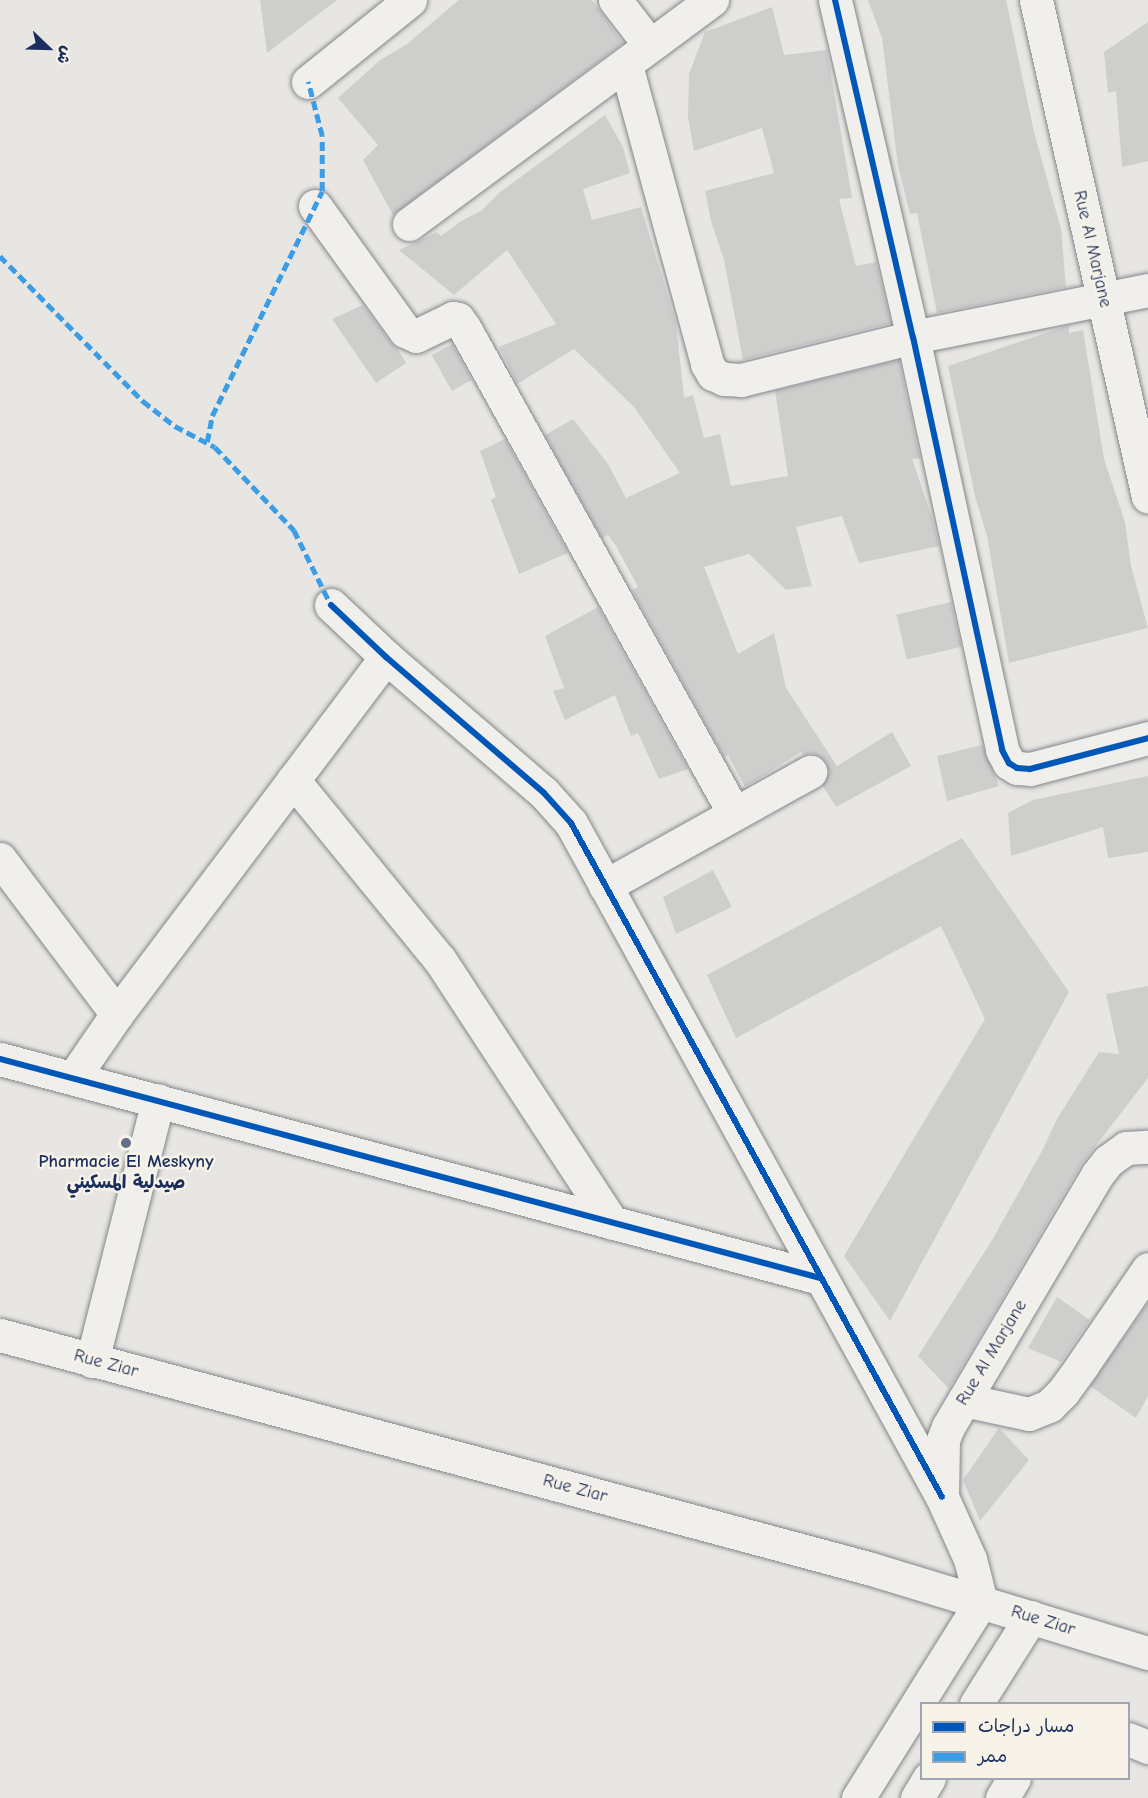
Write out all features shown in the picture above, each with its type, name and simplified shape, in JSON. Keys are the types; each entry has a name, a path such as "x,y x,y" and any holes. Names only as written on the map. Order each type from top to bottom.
{"street":[{"path":"308,82 410,0"},
{"path":"615,0 638,54 707,364 713,374 724,379 741,380 914,337 1148,290"},
{"path":"409,224 712,0"},
{"path":"835,0 914,337 1002,750 1009,763 1017,768 1030,769 1148,738"},
{"name":"Rue Al Marjane","path":"1036,0 1148,497"},
{"path":"315,206 405,331 416,336 453,318 458,319 465,329 734,813"},
{"path":"331,605 386,657 543,793 571,823 942,1497"},
{"path":"72,1078 117,1014 386,657"},
{"path":"605,886 810,772"},
{"path":"293,780 440,960 612,1223"},
{"path":"0,859 117,1014"},
{"path":"0,1059 820,1278"},
{"path":"93,1360 158,1100"},
{"name":"Rue Al Marjane","path":"981,1602 970,1559 942,1497 943,1440 964,1400 1097,1175 1108,1161 1126,1148 1148,1147"},
{"path":"964,1400 1029,1414 1049,1406 1083,1365 1148,1269"},
{"name":"Rue Ziar","path":"0,1335 868,1568 1148,1653"},
{"path":"858,1798 981,1602"},
{"path":"977,1702 1031,1617"},
{"path":"1130,1739 1148,1747"},
{"path":"917,1798 928,1780"},
{"path":"1002,1798 1013,1780"}],"building":[{"path":"260,0 337,0 267,53"},
{"path":"459,0 592,0 623,43 393,215 363,160 378,145 338,98 379,61 407,44"},
{"path":"868,0 1006,0 1034,132 1061,229 1066,287 937,313 917,213 910,214 898,166 882,38"},
{"path":"772,7 784,55 827,50 852,198 839,199 856,266 876,262 891,323 743,360 724,260 711,221 705,191 774,173 762,128 694,151 688,117 689,74 705,32"},
{"path":"1148,22 1148,161 1122,167 1116,91 1108,93 1104,52"},
{"path":"605,115 623,147 630,173 583,189 592,220 641,207 676,323 684,398 693,395 704,438 720,434 731,486 788,476 775,391 899,360 920,458 912,459 933,520 939,546 859,563 842,516 796,527 812,586 786,590 749,554 704,567 738,654 774,633 786,688 837,766 892,732 911,766 836,807 822,785 829,773 827,763 820,756 811,753 803,755 801,752 745,787 728,755 724,757 632,590 638,587 616,546 608,535 602,538 545,435 573,419 608,464 626,498 680,473 634,407 574,349 517,384 499,347 556,324 507,250 454,295 399,250 437,232 441,236 461,221 481,211 500,192"},
{"path":"363,305 390,342 398,349 406,363 376,383 332,319"},
{"path":"1069,325 1069,333 1083,330 1104,459 1125,522 1131,566 1148,628 1009,663 987,536 975,496 948,366"},
{"path":"452,344 472,380 452,391 432,355"},
{"path":"505,439 568,553 519,574 491,500 496,497 480,451"},
{"path":"951,602 961,647 907,659 896,615"},
{"path":"598,607 688,769 659,779 638,733 631,736 615,695 565,720 553,691 564,688 545,636"},
{"path":"982,745 999,786 947,801 937,756"},
{"path":"1148,776 1148,852 1108,858 1103,827 1011,856 1008,813 1033,800"},
{"path":"962,838 1069,992 890,1321 844,1256 985,1019 941,926 736,1038 707,975"},
{"path":"713,870 732,907 676,934 663,897"},
{"path":"1148,986 1148,1078 1081,1165 949,1389 918,1356 991,1242 1043,1149 1057,1119 1099,1052 1119,1054 1106,994"},
{"path":"1057,1297 1090,1320 1061,1362 1028,1348"},
{"path":"1148,1303 1148,1396 1136,1418 1090,1386"},
{"path":"999,1428 1029,1460 980,1521 963,1480"}],"marked path":[{"path":"207,442 212,416 322,191 322,136 308,82"},
{"path":"0,256 143,401 175,426 215,447 294,530 331,605"}],"cycle path":[{"path":"835,0 913,337 1002,750 1009,763 1017,768 1030,769 1148,738"},
{"path":"331,605 386,657 544,793 571,823 942,1497"},
{"path":"0,1059 820,1278"}],"place":[{"name":"Pharmacie El Meskyny صيدلية المسكيني","path":"126,1143"}]}
